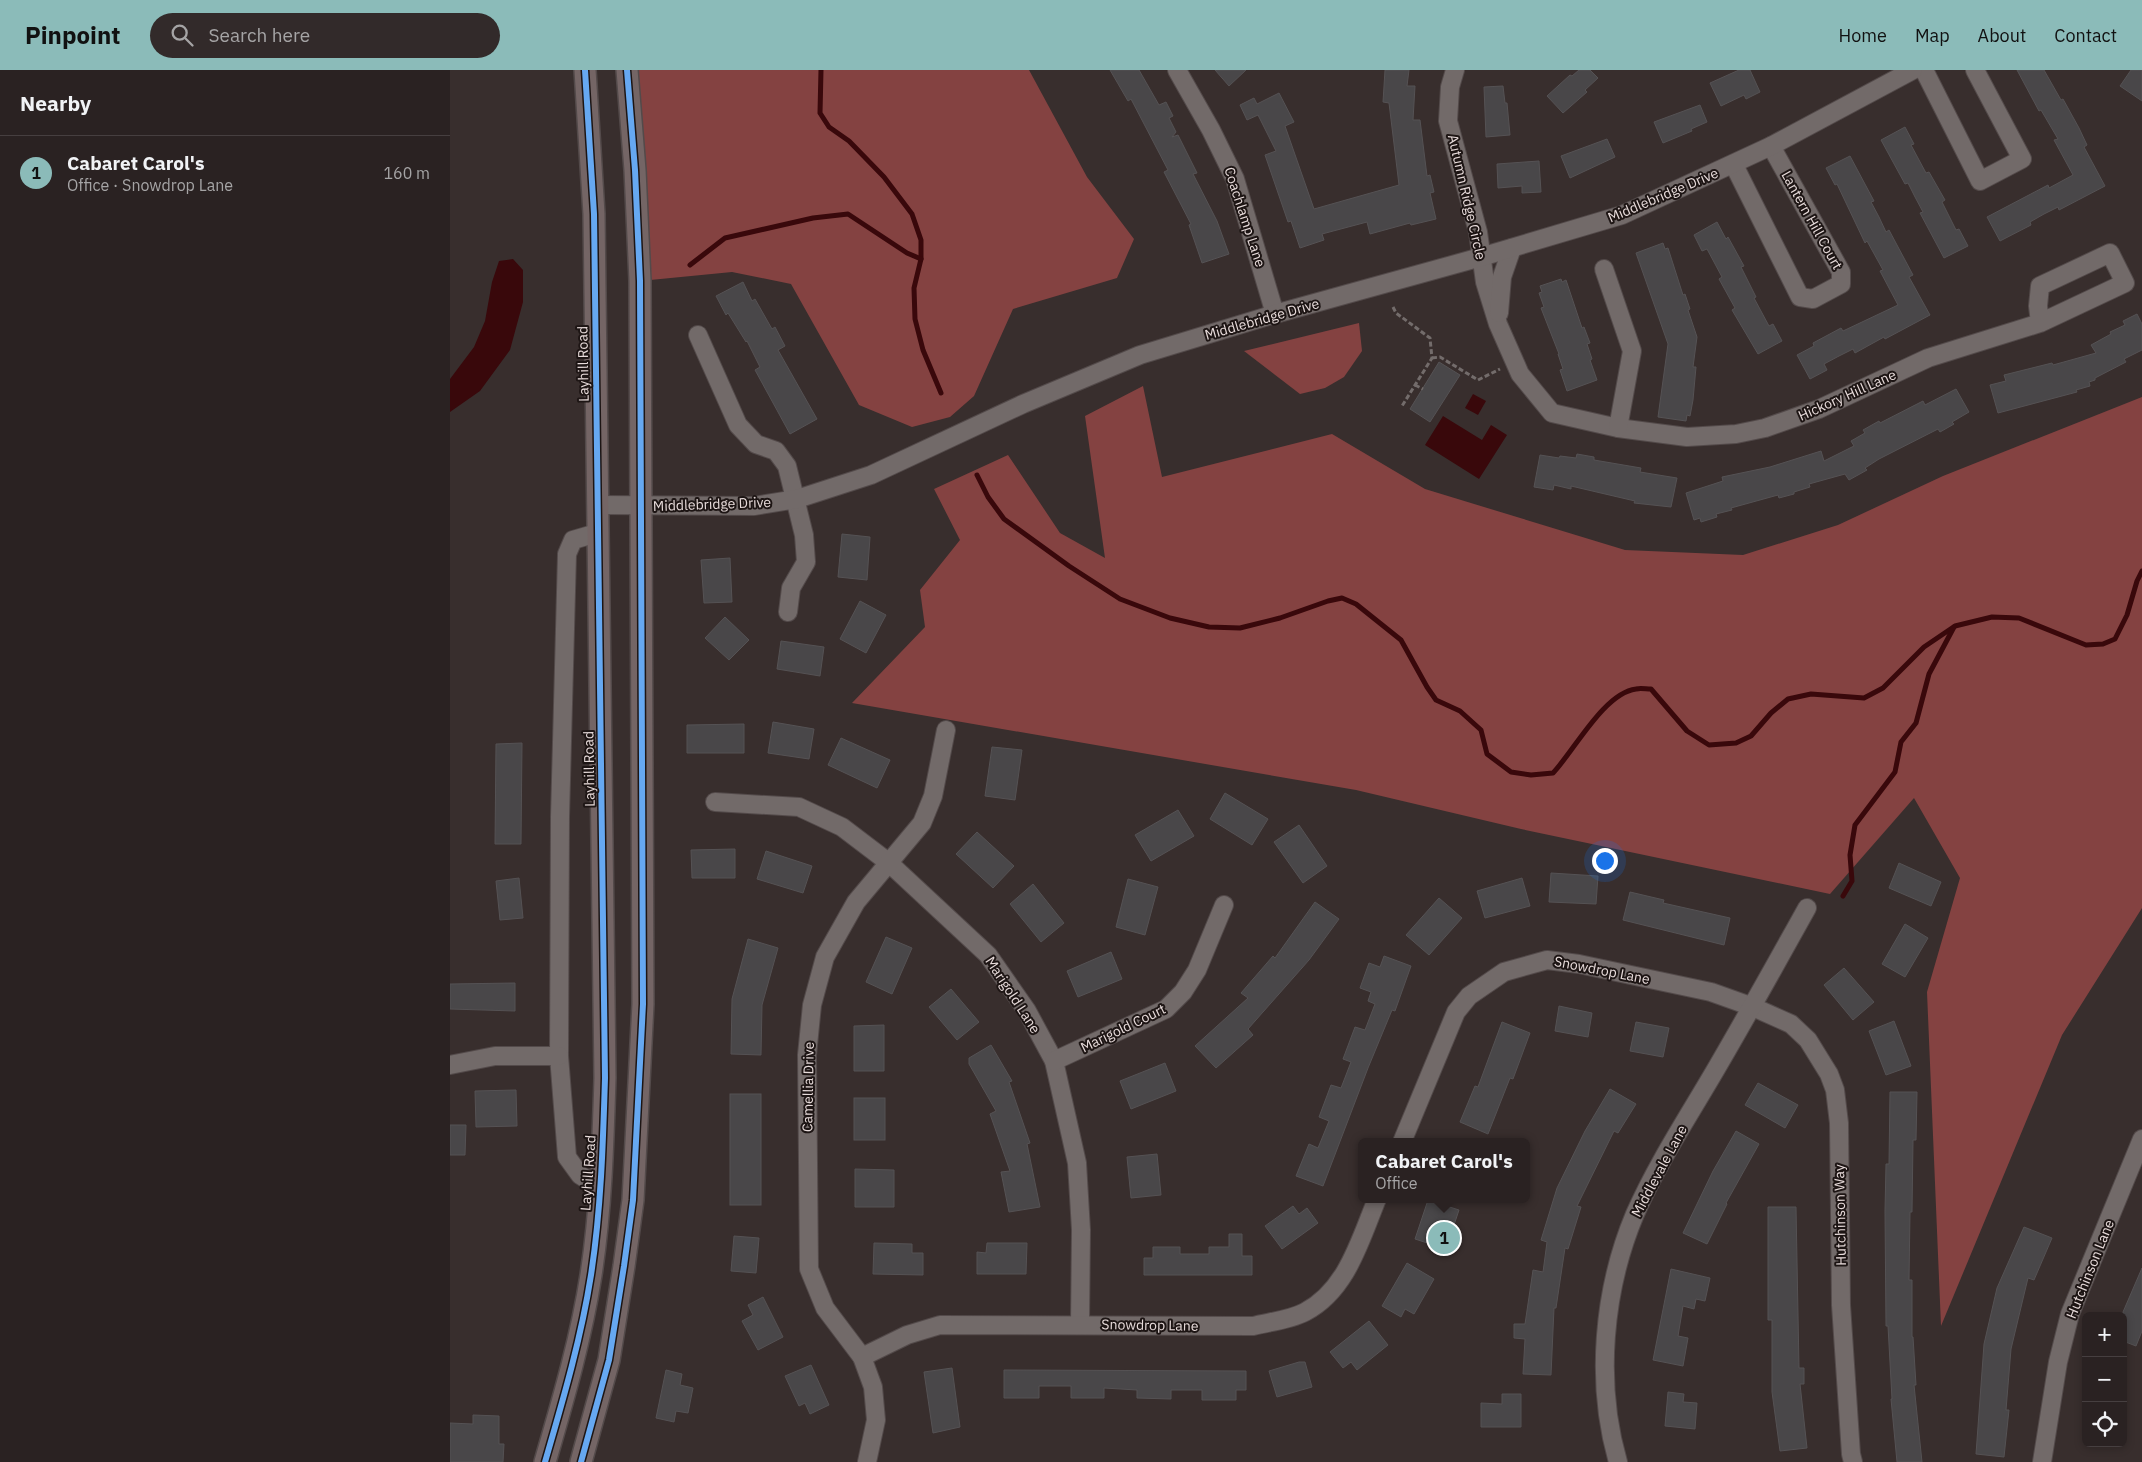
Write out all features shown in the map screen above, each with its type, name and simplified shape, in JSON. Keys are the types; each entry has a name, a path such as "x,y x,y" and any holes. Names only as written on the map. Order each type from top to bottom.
{"main road":[{"name":"Layhill Road","path":"545,1462 576,1351 591,1275 602,1188 605,1078 594,214 585,70"},
{"path":"581,1462 609,1360 624,1266 633,1190 643,1004 640,281 635,170 627,70"}],"street":[{"name":"Coachlamp Lane","path":"1177,70 1211,130 1235,179 1275,314"},
{"name":"Autumn Ridge Circle","path":"1455,70 1450,87 1448,121 1478,232 1485,282 1498,324 1520,374 1552,413 1618,428"},
{"name":"Middlebridge Drive","path":"598,505 754,506 797,499 871,475 1022,404 1140,355 1275,314 1481,258 1622,215 1734,165 1913,70"},
{"path":"1924,70 1980,181 2022,159 1976,70"},
{"name":"Lantern Hill Court","path":"1734,165 1800,297 1813,298 1841,284 1841,272 1771,146"},
{"name":"Autumn Ridge Circle","path":"1498,324 1502,277 1512,248"},
{"name":"Hickory Hill Lane","path":"1618,428 1687,437 1736,434 1766,428 1820,410 1928,358 2040,323 2125,283 2110,252 2040,286 2038,306 2040,323"},
{"path":"1604,269 1632,351 1618,428"},
{"path":"698,335 738,426 756,444 776,451 787,466 797,499 804,535 806,562 791,588 788,612"},
{"path":"597,533 573,540 567,554 560,817 559,1056 567,1157 580,1175 602,1188"},
{"name":"Camellia Drive","path":"867,1462 876,1420 873,1387 862,1358 825,1308 809,1270 807,1055 812,1006 825,957 856,902 922,823 933,796 946,730"},
{"name":"Marigold Lane","path":"715,802 800,807 842,827 888,862 988,955 1027,1011 1054,1061 1077,1163 1081,1230 1080,1325"},
{"name":"Marigold Court","path":"1054,1061 1166,1009 1183,992 1198,970 1224,905"},
{"name":"Middlevale Lane","path":"1618,1462 1605,1395 1605,1346 1614,1281 1635,1215 1658,1167 1753,1006 1807,908"},
{"name":"Snowdrop Lane","path":"1404,1138 1456,1012 1469,996 1504,972 1547,960 1579,964 1710,992 1753,1006"},
{"name":"Hutchinson Way","path":"1753,1006 1791,1024 1808,1040 1829,1074 1835,1090 1839,1123 1841,1306 1853,1462"},
{"path":"450,1065 495,1056 559,1056"},
{"name":"Hutchinson Lane","path":"2042,1462 2058,1362 2070,1314 2142,1139"},
{"name":"Snowdrop Lane","path":"862,1358 907,1335 940,1325 1253,1326 1303,1313 1320,1302 1347,1272 1375,1203"}],"path":[{"path":"1392,307 1396,313 1430,338 1432,358 1402,406"},
{"path":"1432,358 1440,357 1478,380 1505,367"},
{"path":"1415,385 1423,389"}],"shaded area":[{"path":"627,70 1029,70 1087,177 1134,239 1117,278 1013,309 974,396 950,417 912,427 859,405 791,284 732,272 640,281"},
{"path":"513,259 523,270 523,302 510,350 480,391 450,412 450,379 474,347 485,321 492,282 499,261"},
{"path":"1359,323 1362,351 1344,377 1325,388 1300,394 1244,351"},
{"path":"1143,386 1162,477 1332,434 1425,489 1625,550 1743,555 1838,525 1943,476 2142,397 2142,908 2062,1035 1941,1326 1927,992 1960,878 1914,798 1830,894 1521,829 1356,790 852,703 925,627 920,590 960,540 934,489 1008,455 1060,533 1105,558 1085,416"},
{"path":"1473,394 1486,401 1478,415 1465,408"},
{"path":"1443,416 1482,440 1491,425 1507,435 1479,479 1425,445"}],"building":[{"path":"1110,70 1139,70 1159,105 1166,102 1173,116 1169,118 1176,132 1172,137 1178,135 1197,173 1193,174 1217,221 1229,254 1202,263 1189,225 1191,224 1164,172 1168,170 1131,99 1128,101"},
{"path":"1215,70 1246,70 1229,86"},
{"path":"1385,70 1409,70 1407,86 1415,86 1413,120 1420,120 1427,176 1430,175 1434,192 1430,193 1436,219 1411,225 1410,223 1370,234 1367,222 1322,234 1324,240 1300,248 1291,221 1288,222 1265,155 1276,151 1258,115 1247,120 1240,105 1254,98 1257,104 1279,93 1294,122 1285,126 1314,209 1399,185 1389,103 1383,102"},
{"path":"1579,70 1590,70 1598,78 1585,90 1587,92 1563,113 1547,96 1570,75 1572,76"},
{"path":"1739,70 1750,70 1760,92 1746,99 1744,95 1721,106 1710,83"},
{"path":"2017,70 2044,70 2079,128 2087,145 2084,147 2105,186 2059,210 2058,207 2044,214 2030,222 2031,225 2000,241 1987,217 2048,185 2049,188 2073,175 2054,140 2058,139 2041,110 2039,111"},
{"path":"2131,70 2142,70 2142,101 2120,86"},
{"path":"1503,86 1505,103 1507,103 1510,135 1486,137 1484,87"},
{"path":"1700,105 1707,122 1691,129 1692,131 1663,143 1654,122"},
{"path":"1905,127 1914,144 1911,145 1926,173 1929,172 1945,200 1942,202 1956,230 1959,229 1968,246 1944,258 1920,213 1923,212 1908,183 1905,184 1881,140"},
{"path":"1607,139 1615,157 1570,178 1561,156"},
{"path":"1850,156 1874,201 1871,202 1886,232 1889,230 1913,275 1909,277 1930,315 1855,353 1853,349 1824,364 1827,370 1810,379 1797,355 1814,346 1813,343 1841,328 1843,331 1898,305 1880,271 1883,270 1867,241 1865,243 1837,184 1835,185 1826,168"},
{"path":"1539,161 1541,192 1522,193 1522,186 1498,188 1497,164"},
{"path":"1717,222 1726,239 1728,237 1744,266 1741,267 1756,297 1754,298 1769,326 1773,324 1782,341 1758,354 1732,310 1735,308 1719,279 1722,277 1707,249 1702,251 1694,235"},
{"path":"1663,243 1665,249 1668,248 1683,295 1685,294 1697,337 1693,367 1696,367 1693,400 1690,416 1687,415 1686,421 1658,417 1668,344 1636,253"},
{"path":"1561,279 1562,282 1566,280 1582,328 1584,327 1590,343 1587,344 1592,359 1590,360 1597,380 1567,391 1560,370 1563,369 1559,354 1541,308 1544,307 1539,293 1542,292 1540,286"},
{"path":"743,282 752,301 755,299 772,329 775,327 785,346 778,350 817,419 790,434 755,370 760,367 747,341 728,313 726,315 716,296"},
{"path":"2137,314 2142,324 2142,350 2124,359 2126,362 2095,378 2095,380 2089,382 2090,386 2076,390 2077,392 1998,413 1990,385 2006,381 2004,375 2052,363 2053,365 2096,353 2091,345 2111,334 2110,332 2125,325 2123,321"},
{"path":"1439,362 1460,375 1430,422 1410,409"},
{"path":"1956,389 1969,412 1940,432 1938,429 1879,459 1865,468 1867,470 1849,480 1845,474 1809,484 1810,487 1794,492 1794,494 1779,498 1778,495 1731,508 1732,510 1716,514 1717,517 1701,522 1700,518 1694,520 1686,493 1723,481 1722,477 1770,467 1821,451 1824,461 1854,446 1851,441 1865,433 1863,430 1879,421 1880,423 1923,401 1925,405"},
{"path":"1577,454 1594,457 1594,460 1641,468 1640,472 1677,478 1671,507 1634,503 1635,501 1571,486 1571,489 1554,485 1553,490 1534,487 1540,455 1576,458"},
{"path":"842,534 870,537 867,580 838,577"},
{"path":"730,558 732,602 704,603 701,560"},
{"path":"860,601 886,615 866,653 840,639"},
{"path":"725,617 749,640 729,660 705,638"},
{"path":"781,641 824,647 820,676 777,669"},
{"path":"773,722 814,729 809,759 768,753"},
{"path":"744,724 744,753 687,753 687,725"},
{"path":"841,738 890,760 877,788 828,765"},
{"path":"522,743 521,844 495,844 496,744"},
{"path":"992,747 1022,750 1015,800 985,796"},
{"path":"1225,793 1268,819 1252,845 1210,819"},
{"path":"1178,810 1194,836 1151,861 1135,835"},
{"path":"1299,825 1327,866 1303,883 1274,842"},
{"path":"977,832 1014,866 993,888 956,854"},
{"path":"735,849 735,878 692,878 691,850"},
{"path":"766,851 812,866 803,893 757,879"},
{"path":"1899,863 1941,882 1931,906 1889,888"},
{"path":"1551,873 1598,876 1596,904 1549,902"},
{"path":"519,878 523,918 500,920 496,881"},
{"path":"1522,878 1530,906 1485,918 1477,891"},
{"path":"1128,879 1158,887 1145,935 1116,927"},
{"path":"1033,884 1064,923 1041,942 1010,904"},
{"path":"1630,892 1664,900 1663,903 1730,918 1724,945 1623,920"},
{"path":"1439,898 1462,918 1429,955 1406,935"},
{"path":"1315,902 1339,919 1309,960 1248,1029 1253,1035 1216,1068 1195,1046 1248,998 1241,993 1273,956 1275,958"},
{"path":"1905,924 1928,938 1905,977 1882,964"},
{"path":"886,937 912,948 892,994 866,982"},
{"path":"748,939 778,948 762,1005 761,1055 731,1054 732,999"},
{"path":"1111,952 1122,979 1078,997 1067,971"},
{"path":"1384,956 1411,966 1395,1011 1392,1010 1368,1068 1323,1186 1296,1176 1309,1144 1318,1148 1329,1121 1319,1117 1331,1085 1341,1088 1351,1062 1343,1059 1355,1027 1365,1030 1375,1004 1368,1001 1371,992 1360,988 1369,963 1380,967"},
{"path":"1844,968 1874,1002 1853,1020 1824,985"},
{"path":"515,983 515,1011 450,1009 450,984"},
{"path":"951,989 979,1022 957,1040 929,1007"},
{"path":"1559,1006 1592,1013 1588,1037 1555,1031"},
{"path":"1894,1021 1911,1066 1886,1075 1869,1031"},
{"path":"1502,1022 1530,1033 1513,1079 1510,1078 1488,1134 1460,1122 1475,1086 1478,1087"},
{"path":"1636,1022 1669,1028 1663,1057 1630,1051"},
{"path":"884,1025 884,1071 854,1071 854,1026"},
{"path":"991,1045 1012,1081 1009,1082 1030,1143 1027,1144 1040,1207 1009,1212 1001,1172 1010,1171 990,1114 996,1111 969,1064 969,1058"},
{"path":"1165,1063 1176,1091 1131,1109 1120,1081"},
{"path":"1758,1083 1798,1105 1785,1128 1745,1105"},
{"path":"1610,1089 1636,1104 1618,1133 1614,1131 1577,1206 1581,1207 1568,1249 1565,1248 1556,1308 1554,1308 1551,1375 1523,1374 1525,1339 1514,1338 1514,1324 1525,1324 1533,1270 1543,1272 1547,1242 1541,1240 1557,1188 1585,1131"},
{"path":"516,1090 517,1126 476,1127 475,1091"},
{"path":"1890,1092 1917,1092 1916,1140 1913,1140 1909,1280 1912,1280 1912,1337 1916,1385 1914,1385 1922,1462 1897,1462 1891,1399 1888,1326 1886,1326 1885,1211 1886,1164 1889,1164"},
{"path":"730,1094 761,1094 761,1205 730,1205"},
{"path":"854,1098 885,1098 885,1140 854,1140"},
{"path":"450,1125 466,1125 465,1155 450,1155"},
{"path":"1736,1131 1759,1144 1726,1203 1707,1244 1683,1233 1713,1171"},
{"path":"1157,1154 1161,1195 1131,1198 1127,1157"},
{"path":"855,1169 894,1170 894,1207 855,1207"},
{"path":"1427,1203 1437,1203 1459,1210 1446,1249 1415,1239"},
{"path":"1293,1206 1299,1214 1307,1208 1318,1223 1282,1249 1265,1226"},
{"path":"1768,1207 1796,1207 1799,1368 1804,1368 1804,1384 1800,1384 1807,1448 1780,1451 1772,1392 1772,1320 1768,1320"},
{"path":"2024,1227 2052,1238 2034,1280 2028,1278 2011,1349 2006,1410 2009,1410 2004,1457 1976,1454 1984,1344 1997,1288"},
{"path":"1229,1234 1242,1234 1242,1256 1252,1256 1252,1275 1144,1275 1144,1258 1153,1258 1153,1247 1180,1247 1180,1254 1209,1254 1209,1247 1229,1247"},
{"path":"734,1236 759,1238 756,1273 731,1271"},
{"path":"874,1243 912,1244 912,1253 923,1253 923,1275 873,1274"},
{"path":"987,1243 1027,1243 1026,1274 977,1274 977,1252 986,1253"},
{"path":"1407,1263 1434,1279 1414,1314 1405,1309 1401,1317 1382,1306"},
{"path":"2142,1268 2142,1331 2136,1346 2127,1343 2127,1312 2123,1312"},
{"path":"1671,1269 1710,1278 1705,1301 1696,1299 1694,1309 1683,1306 1678,1336 1688,1338 1683,1366 1653,1360"},
{"path":"763,1297 783,1337 758,1350 742,1321 753,1315 748,1305"},
{"path":"1369,1321 1388,1345 1357,1370 1351,1362 1343,1368 1330,1352"},
{"path":"1305,1362 1312,1387 1277,1397 1269,1371"},
{"path":"811,1365 829,1405 810,1414 805,1403 799,1406 785,1376"},
{"path":"952,1368 960,1427 933,1433 924,1372"},
{"path":"666,1370 682,1374 680,1385 693,1388 688,1413 676,1411 674,1422 656,1418"},
{"path":"1004,1370 1246,1371 1246,1390 1236,1390 1236,1400 1202,1400 1202,1390 1171,1390 1171,1399 1137,1398 1137,1390 1104,1388 1104,1398 1071,1398 1071,1386 1039,1386 1039,1398 1004,1398"},
{"path":"1668,1392 1684,1394 1683,1402 1697,1403 1695,1429 1665,1426"},
{"path":"1502,1394 1521,1394 1521,1427 1481,1427 1481,1403 1502,1404"},
{"path":"473,1415 499,1416 499,1444 504,1444 503,1462 450,1462 450,1423 473,1424"}],"waterway":[{"path":"821,70 820,113 829,127 849,141 884,177 912,214 921,240 921,259 914,288 915,319 923,350 941,393"},
{"path":"690,265 725,238 813,218 848,214 907,253 921,259"},
{"path":"977,475 988,497 1004,519 1069,566 1120,599 1170,618 1209,627 1240,628 1280,618 1342,598 1356,604 1401,640 1436,700 1460,711 1481,730 1487,754 1511,772 1531,775 1553,773 1601,712 1624,693 1636,689 1651,689 1687,731 1709,745 1736,743 1751,736 1771,713 1788,699 1811,694 1864,698 1883,688 1924,647 1955,626 1992,617 2019,618 2086,645 2103,644 2115,639 2127,615 2137,581 2142,571"},
{"path":"1843,896 1852,881 1850,855 1855,825 1895,772 1901,742 1916,723 1929,674 1954,627"}],"cycle path":[{"path":"545,1462 577,1346 591,1275 599,1202 605,1078 594,214 585,70"},
{"path":"581,1462 609,1360 633,1200 643,1004 640,281 635,170 627,70"}],"place":[{"name":"Cabaret Carol's","path":"1444,1238"}]}
